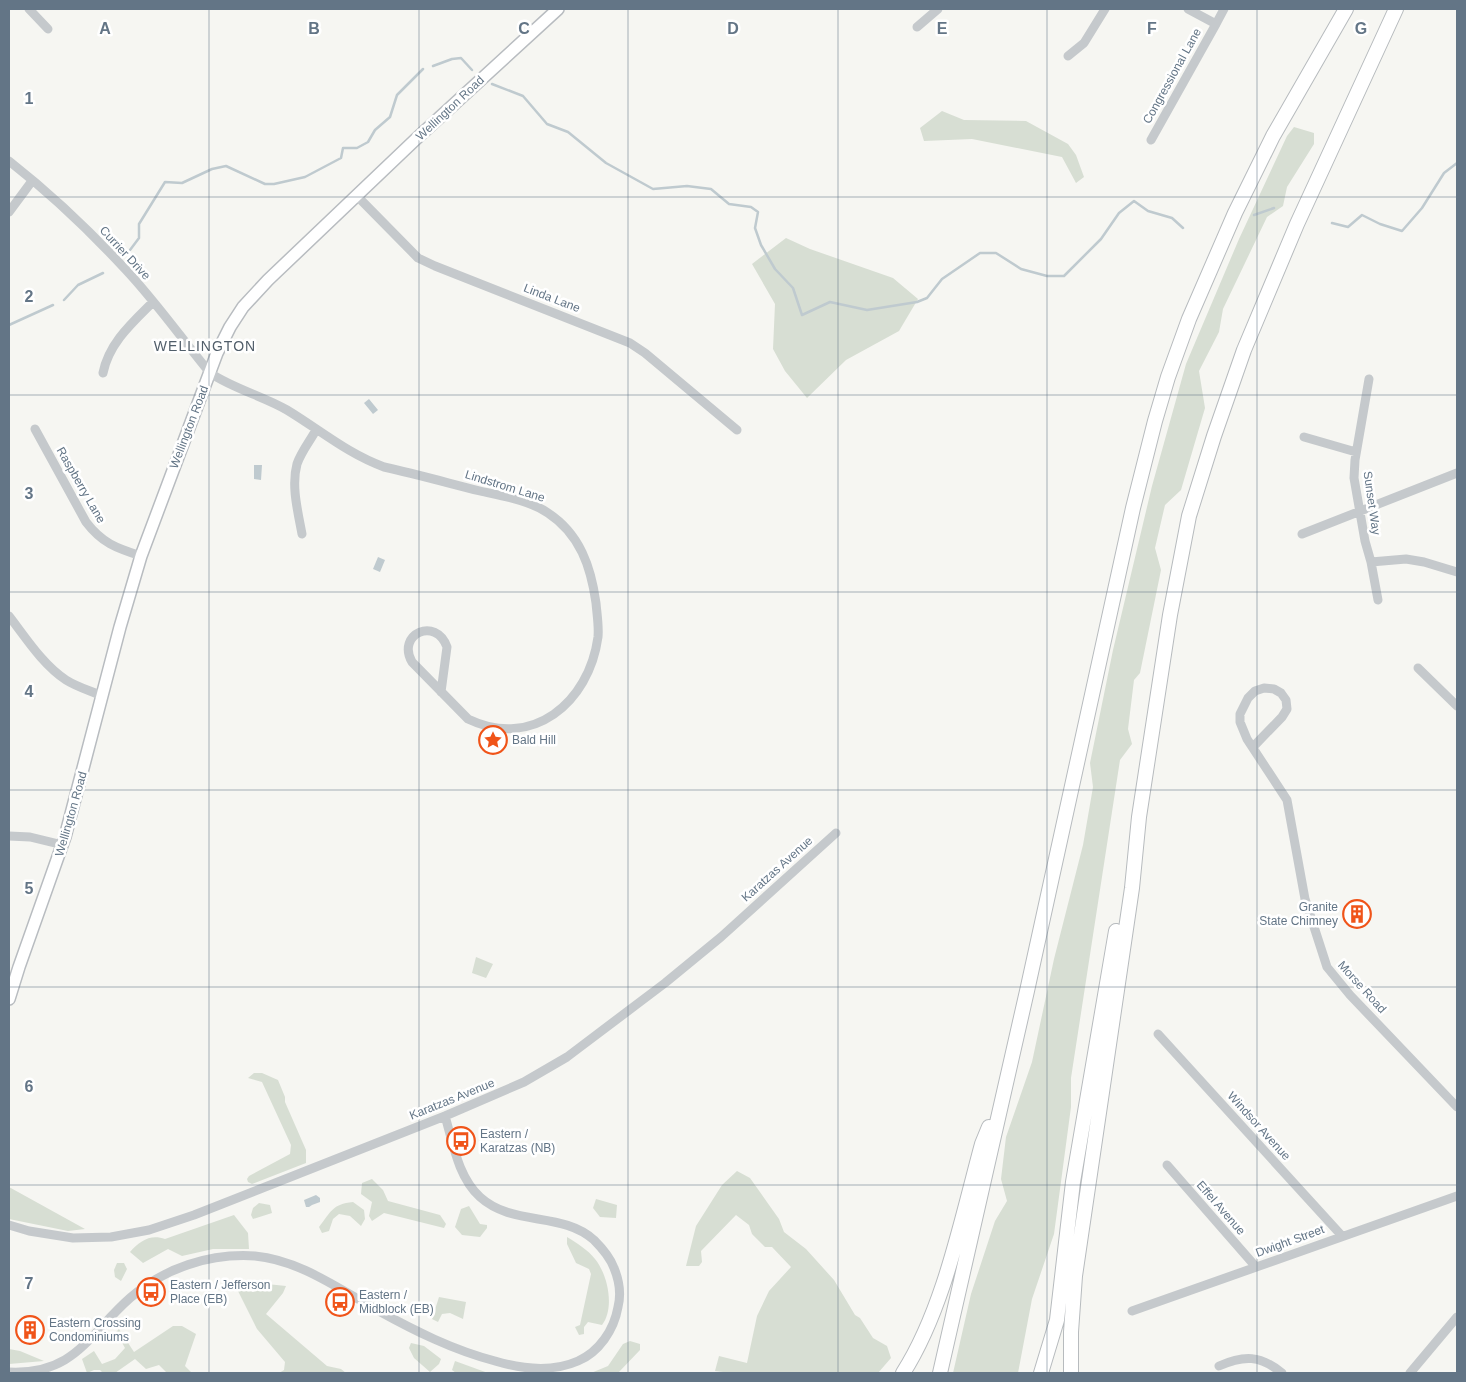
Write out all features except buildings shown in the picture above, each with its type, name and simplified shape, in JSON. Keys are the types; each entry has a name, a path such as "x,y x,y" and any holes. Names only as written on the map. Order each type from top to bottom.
{"highway":[{"path":"940,1373 1152,429 1165,386 1189,320 1239,204 1274,136 1346,9"},
{"path":"1041,1373 1057,1320 1074,1182 1110,963 1139,817 1170,615 1190,516 1216,427 1271,283 1396,9"},
{"path":"1071,1373 1071,1332 1075,1276 1132,888 1139,817"},
{"path":"903,1373 930,1320 945,1276 982,1144 1002,1099"}],"main road":[{"name":"Wellington Road","path":"9,999 63,845 141,556 223,340 236,317 250,298 558,9"},
{"name":"Wellington Road","path":"9,981 19,966"}],"street":[{"path":"29,9 48,29"},
{"path":"916,27 938,9"},
{"path":"1068,56 1084,43 1105,9"},
{"path":"1188,9 1216,24"},
{"name":"Congressional Lane","path":"1151,140 1224,9"},
{"name":"Currier Drive","path":"9,161 62,207 127,271 210,373"},
{"path":"9,212 32,181"},
{"name":"Linda Lane","path":"357,196 418,258 630,343 645,353 737,430"},
{"path":"103,373 105,362 111,349 152,302"},
{"name":"Lindstrom Lane","path":"210,373 219,379 277,405 359,457 384,467 540,508 558,521 573,537 589,565 594,586 598,636 593,659 588,671 567,703 548,718 526,728 500,729 468,719 459,712 409,657 408,651 411,639 421,632 435,632 445,640 447,647 441,692"},
{"name":"Sunset Way","path":"1369,379 1356,452 1354,478 1378,600"},
{"name":"Raspberry Lane","path":"36,429 86,522 93,531 111,546 141,556"},
{"path":"302,534 295,479 297,465 316,430"},
{"path":"1304,437 1356,452"},
{"path":"1302,534 1457,473"},
{"path":"1371,562 1406,559 1424,562 1457,572"},
{"path":"9,616 41,656 60,675 74,684 102,696"},
{"path":"1418,668 1457,706"},
{"name":"Morse Road","path":"1253,747 1282,717 1286,709 1286,700 1274,688 1264,688 1255,691 1243,705 1240,722 1243,731 1286,800 1305,899 1327,967 1350,995 1457,1107"},
{"name":"Karatzas Avenue","path":"9,1225 29,1231 73,1238 111,1237 149,1230 194,1215 445,1116 524,1082 550,1068 578,1049 664,983 721,937 836,833"},
{"path":"9,836 30,837 63,845"},
{"name":"Windsor Avenue","path":"1158,1034 1342,1236"},
{"path":"9,1372 30,1372 60,1363 84,1346 116,1311 148,1284 189,1264 228,1256 263,1258 295,1266 416,1331 480,1358 511,1365 540,1368 566,1366 584,1358 605,1339 614,1322 618,1308 620,1299 618,1281 608,1256 603,1248 575,1227 559,1222 503,1212 480,1197 468,1184 461,1170 445,1116"},
{"name":"Effel Avenue","path":"1167,1165 1256,1267"},
{"name":"Dwight Street","path":"1132,1311 1457,1196"},
{"path":"1410,1373 1457,1317"},
{"path":"1219,1366 1233,1360 1256,1358 1273,1366 1282,1373"}],"shaded area":[{"path":"942,111 964,120 1026,121 1068,144 1076,155 1084,177 1076,183 1062,157 972,139 924,141 920,128"},
{"path":"1294,127 1314,133 1314,144 1287,187 1283,206 1267,217 1223,309 1219,332 1199,371 1205,408 1181,490 1165,505 1155,548 1161,570 1140,673 1134,680 1128,729 1132,744 1120,760 1071,1078 1071,1107 1054,1234 1032,1299 1018,1373 953,1373 971,1294 995,1221 1007,1201 1001,1179 1006,1137 1032,1062 1054,959 1083,845 1093,787 1090,763 1113,650 1152,486 1186,364 1239,239 1287,136"},
{"path":"786,238 810,249 893,278 918,299 899,331 846,360 807,398 785,371 773,349 775,304 752,264"},
{"path":"369,399 378,410 373,414 364,403"},
{"path":"254,465 262,465 261,480 254,479"},
{"path":"378,557 385,560 380,572 373,569"},
{"path":"476,957 493,964 486,978 472,973"},
{"path":"254,1073 262,1073 278,1080 285,1097 285,1102 306,1150 306,1163 252,1184 248,1182 249,1176 290,1154 291,1145 262,1082 248,1078"},
{"path":"737,1171 750,1178 779,1219 784,1232 806,1249 834,1280 855,1315 860,1318 873,1338 887,1346 891,1358 878,1373 731,1373 715,1371 719,1356 747,1363 757,1316 769,1291 791,1267 772,1247 765,1247 752,1234 749,1225 736,1215 701,1251 702,1262 699,1266 686,1266 696,1226 722,1185"},
{"path":"372,1179 383,1190 388,1201 440,1215 446,1224 444,1228 384,1213 372,1221 369,1216 372,1202 361,1194 362,1183"},
{"path":"9,1187 85,1229 68,1231 9,1219"},
{"path":"316,1195 320,1198 320,1202 306,1207 304,1200"},
{"path":"596,1199 617,1205 616,1218 600,1217 593,1208"},
{"path":"353,1202 364,1210 365,1219 361,1226 350,1216 339,1214 333,1219 329,1231 322,1233 319,1227 336,1207"},
{"path":"259,1203 270,1205 272,1213 253,1219 251,1215 253,1208"},
{"path":"469,1206 480,1224 487,1225 487,1228 480,1237 462,1235 455,1227 461,1209"},
{"path":"234,1215 248,1233 249,1249 213,1249 182,1256 168,1249 143,1263 130,1252 150,1238 165,1239"},
{"path":"567,1237 586,1250 595,1259 600,1266 608,1292 608,1310 602,1325 588,1322 584,1327 584,1334 579,1335 575,1327 580,1325 591,1274 589,1269 576,1263 567,1244"},
{"path":"117,1263 124,1263 127,1269 121,1281 115,1277 114,1270"},
{"path":"267,1284 286,1286 283,1293 266,1314 327,1366 341,1369 346,1373 279,1373 284,1370 285,1362 257,1329 236,1287 253,1292"},
{"path":"439,1297 466,1302 463,1319 450,1313 442,1314 438,1322 432,1319"},
{"path":"173,1326 182,1326 196,1334 185,1366 192,1373 167,1373 159,1365 146,1369 135,1359 115,1373 103,1373 100,1370 94,1370 87,1373 82,1359 94,1351 102,1364 115,1359 125,1348 116,1332 119,1329 134,1352"},
{"path":"630,1341 640,1344 640,1350 618,1373 591,1373 608,1366 623,1344"},
{"path":"411,1343 424,1346 441,1359 439,1364 430,1372 414,1358 409,1348"},
{"path":"9,1349 20,1351 44,1361 9,1364"},
{"path":"455,1361 488,1373 456,1373 452,1370"}],"waterway":[{"path":"433,66 452,59 461,58 472,70"},
{"path":"130,250 139,238 139,224 165,182 182,183 212,169 226,166 265,184 274,184 305,177 341,158 343,148 357,148 368,142 375,130 390,117 397,95 423,69"},
{"path":"492,84 523,96 547,124 568,132 606,163 653,189 687,186 711,189 729,204 751,207 758,212 755,228 761,245 775,269 793,288 802,315 830,302 867,310 917,302 927,298 942,279 980,253 996,253 1021,269 1047,276 1064,276 1101,239 1119,213 1134,201 1148,211 1172,218 1183,228"},
{"path":"1332,223 1348,227 1362,215 1380,224 1402,231 1422,208 1444,173 1457,163"},
{"path":"1254,215 1274,208"},
{"path":"64,300 78,285 103,273"},
{"path":"9,325 53,305"}],"place":[{"name":"Bald Hill","path":"493,740"},
{"name":"Granite State Chimney","path":"1357,914"},
{"name":"Eastern / Karatzas (NB)","path":"461,1141"},
{"name":"Eastern / Jefferson Place (EB)","path":"151,1292"},
{"name":"Eastern / Midblock (EB)","path":"340,1302"},
{"name":"Eastern Crossing Condominiums","path":"30,1330"}],"district":[{"name":"WELLINGTON","path":"205,346"}]}
